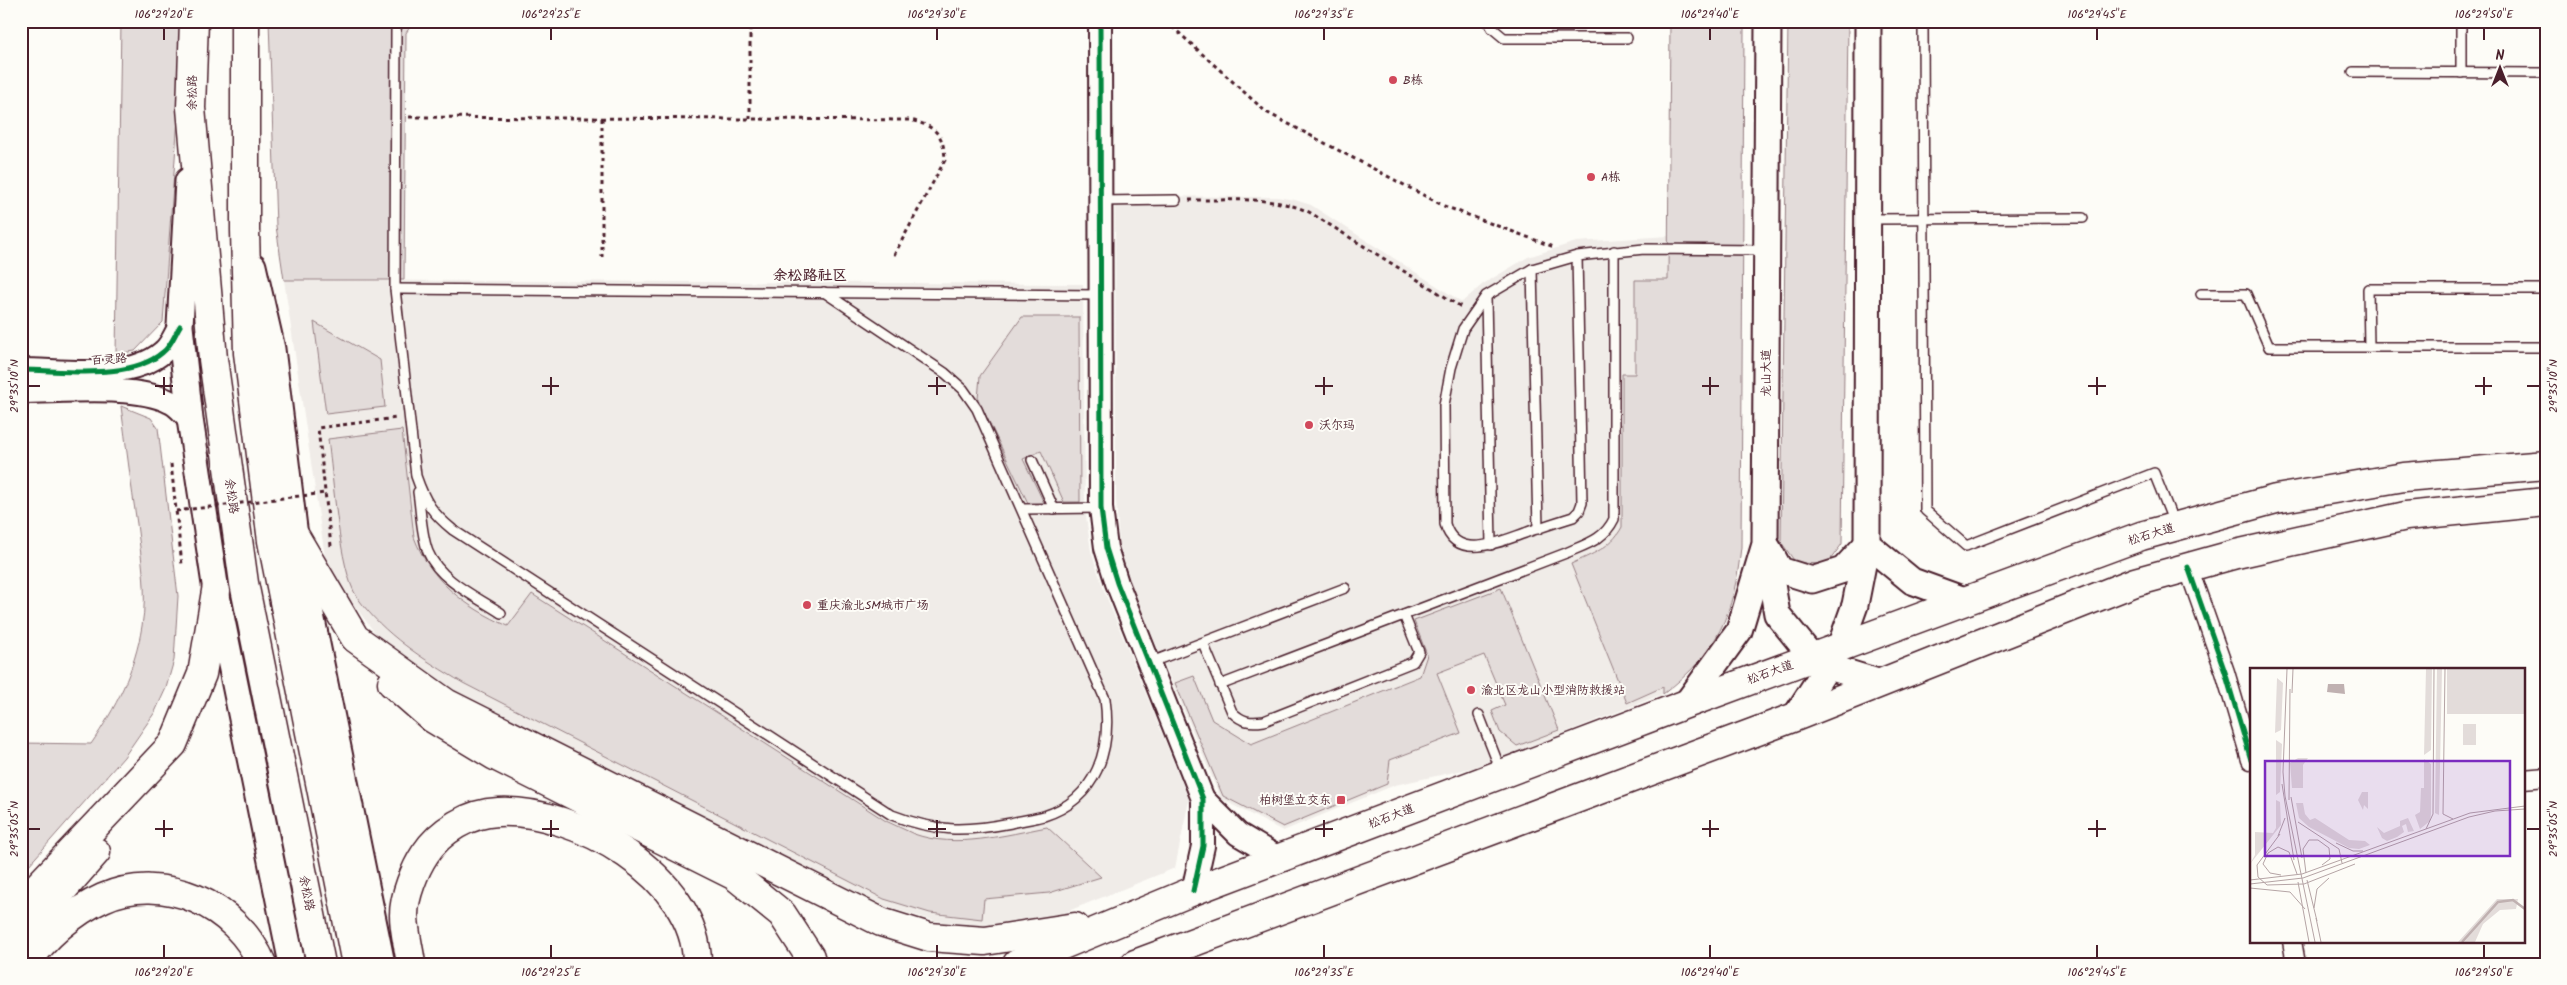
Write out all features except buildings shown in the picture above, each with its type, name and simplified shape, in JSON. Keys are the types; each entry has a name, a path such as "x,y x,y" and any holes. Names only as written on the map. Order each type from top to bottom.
{"highway":[{"name":"余松路","path":"194,21 191,108 213,359 244,583 321,964"},
{"path":"245,21 245,230 248,354 272,541 356,964"},
{"name":"松石大道","path":"1017,964 1193,891 1686,704 1827,657 1967,601 2142,536 2276,499 2404,477 2546,465"},
{"path":"1144,961 1795,718 2135,582 2406,516 2546,502"},
{"path":"295,536 355,638 382,674 432,718 496,756 735,876 782,914 810,957 812,964"},
{"path":"21,937 102,846 173,744 202,674 216,591"},
{"path":"355,638 446,703 881,922 929,937 985,941 1046,933 1140,914"},
{"path":"21,904 160,761"},
{"path":"411,964 404,914 415,869 434,841 461,821 496,811 532,814 563,822 599,838 635,860 678,901 690,926 698,964"},
{"path":"26,964 32,954 72,916 104,897 140,889 176,891 211,905 238,927 256,950 262,964"}],"main road":[{"path":"1795,718 1855,605 1867,544 1868,21"},
{"name":"龙山大道","path":"1686,704 1740,630 1765,544 1765,24"},
{"path":"191,108 180,326 190,419 216,591 292,964"},
{"path":"245,230 272,349 295,536 382,964"},
{"path":"1765,544 1780,570 1812,580 1843,570 1867,544"},
{"path":"1765,544 1777,614 1827,657 1881,683"},
{"path":"1867,544 1912,581 1967,601"}],"street":[{"path":"1100,21 1101,508 1106,548 1117,583 1203,799 1203,846 1193,891"},
{"name":"百灵路","path":"21,370 122,370 148,363 165,351 180,326"},
{"path":"21,392 123,391 153,395 172,402 190,419"},
{"path":"2188,568 2225,672 2250,757"},
{"path":"2524,779 2546,777"},
{"path":"1203,799 1238,834 1280,859"},
{"path":"2292,942 2296,964"}],"lane":[{"path":"399,21 396,29 395,289 424,539 436,566 448,577 501,613"},
{"path":"1488,21 1492,28 1504,38 1627,38"},
{"path":"1924,21 1925,510 1966,546 2154,473 2176,527"},
{"path":"2460,21 2461,73"},
{"path":"2353,72 2546,73"},
{"path":"1100,201 1176,200"},
{"path":"1868,219 2083,218"},
{"path":"1578,256 1582,504 1579,511 1573,516 1492,545 1475,547 1462,544 1453,539 1445,524 1444,405 1450,368 1463,329 1486,296 1532,269 1578,256 1614,251 1766,250"},
{"path":"1220,685 1566,552 1598,539 1609,530 1614,519 1614,251"},
{"path":"1532,269 1538,529"},
{"path":"395,289 1100,294"},
{"path":"2369,347 2368,289 2546,289"},
{"path":"416,476 424,497 434,514 453,530 892,815 920,826 952,830 988,827 1045,816 1073,801 1094,778 1106,747 1108,722 1105,699 977,409 963,390 945,373 824,292"},
{"path":"2201,294 2246,294 2270,347 2546,347"},
{"path":"1486,296 1492,545"},
{"path":"1032,460 1054,509"},
{"path":"1022,509 1101,508"},
{"path":"1149,663 1345,588"},
{"path":"1202,643 1232,712 1240,720 1250,723 1264,721 1413,662 1419,652 1404,615"},
{"path":"1479,715 1502,774"}],"path":[{"path":"750,21 750,119"},
{"path":"1166,21 1266,112 1444,206 1578,256"},
{"path":"396,116 910,120 927,124 939,135 944,144 945,160 893,257"},
{"path":"602,118 602,257"},
{"path":"1176,200 1275,201 1293,204 1309,212 1473,314"},
{"path":"331,546 318,428 410,416"},
{"path":"171,464 182,565"},
{"path":"176,511 325,493"}],"shaded area":[{"path":"121,21 180,21 178,118 163,322 135,351 116,354"},
{"path":"269,21 414,21 406,33 404,280 284,280 276,226"},
{"path":"1670,21 1736,21 1744,29 1741,547 1734,592 1728,612 1710,647 1682,679 1663,694 1663,687 1627,703 1571,564 1607,545 1622,527 1622,374 1635,374 1635,280 1668,280"},
{"path":"1788,21 1848,21 1842,544 1827,564 1796,563 1781,542"},
{"path":"1115,196 1277,197 1295,200 1311,205 1462,302 1483,284 1528,257 1576,242 1669,236 1663,694 1477,767 1395,785 1283,831 1221,799 1132,587 1119,543 1116,498"},
{"name":"重庆渝北SM城市广场","path":"284,280 1083,284 1085,509 1091,551 1105,593 1189,800 1175,868 1046,920 985,926 935,921 883,906 458,693 414,667 375,633 350,600 325,557"},
{"path":"1022,317 1079,317 1080,502 1064,502 1041,451 1023,459 1044,503 1028,503 978,399 980,376"},
{"path":"314,322 380,360 385,407 326,414"},
{"path":"121,406 151,418 158,428 178,596 174,660 166,688 155,712 124,757 21,874 21,743 91,744 109,717 123,688 139,642 144,613 143,575"},
{"path":"402,430 414,537 421,553 440,580 464,601 478,610 508,626 532,594 886,821 914,834 947,840 998,837 1047,827 1101,877 1049,893 984,899 982,919 930,913 884,899 463,683 433,665 392,635 357,597 351,584 341,545 328,439"},
{"path":"1501,588 1559,730 1517,746 1500,732 1492,711 1505,705 1484,655 1437,673 1461,733 1390,760 1387,784 1283,827 1223,796 1175,683 1194,676 1212,720 1251,744 1420,676 1427,655 1414,621"}],"cycle path":[{"path":"1100,21 1101,508 1106,548 1117,583 1203,799 1203,846 1193,891"},
{"path":"21,370 96,372 133,367 149,361 163,352 171,343 180,326"},
{"path":"2188,567 2225,672 2250,757"}],"place":[{"name":"B栋","path":"1393,80"},
{"name":"A栋","path":"1591,177"},
{"name":"沃尔玛","path":"1309,425"},
{"name":"重庆渝北SM城市广场","path":"807,605"},
{"name":"渝北区龙山小型消防救援站","path":"1471,690"},
{"name":"柏树堡立交东","path":"1341,800"}],"district":[{"name":"余松路社区","path":"810,275"}]}
